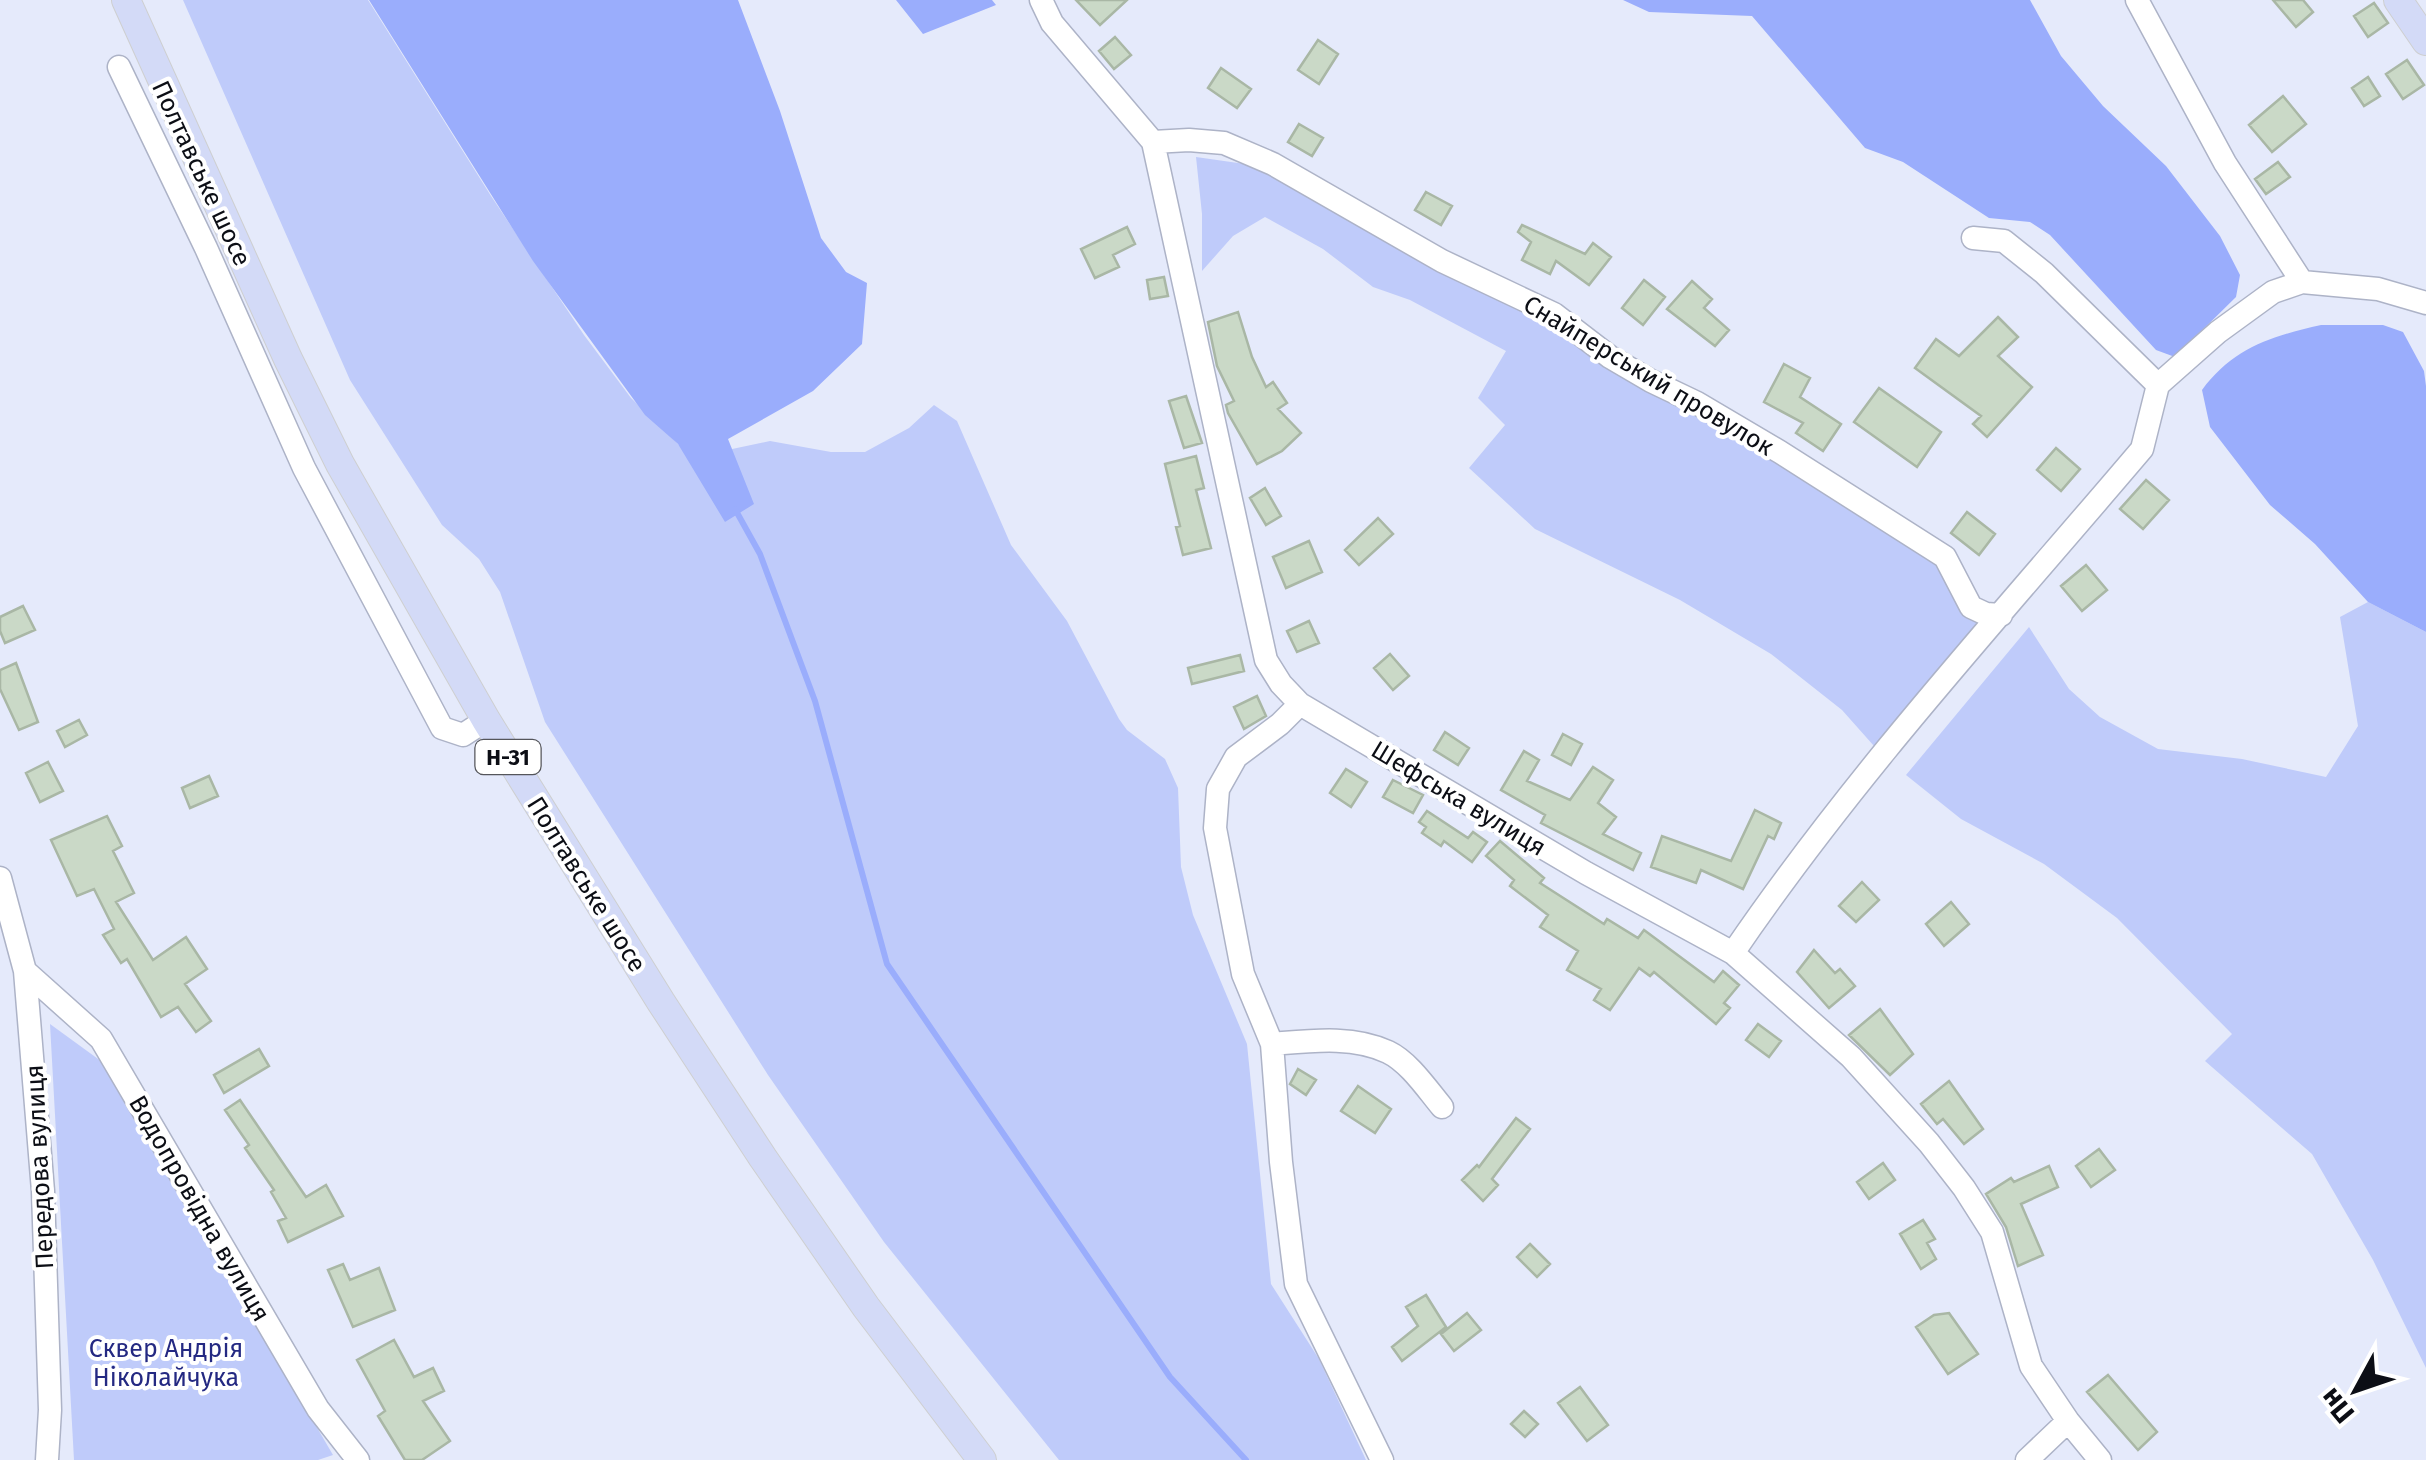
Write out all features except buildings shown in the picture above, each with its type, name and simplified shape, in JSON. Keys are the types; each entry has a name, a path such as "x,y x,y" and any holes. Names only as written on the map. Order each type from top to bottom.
{"main road":[{"name":"Полтавське шосе","path":"126,0 288,359 340,464 486,720 763,1158 866,1307 982,1460"},
{"path":"2398,0 2426,42"}],"street":[{"name":"Шефська вулиця","path":"1041,0 1052,23 1153,142 1266,660 1300,704 1586,873 1733,954 1851,1057 1964,1188 1992,1232 2031,1366 2100,1460"},
{"path":"2137,0 2225,162 2302,282"},
{"path":"118,67 206,248 304,468 442,728 462,734 486,720"},
{"name":"Снайперський провулок","path":"1153,142 1224,142 1273,164 1442,261 1554,314 1610,357 1747,432 1945,557 1972,607 1986,614 2001,615"},
{"path":"1973,238 2004,241 2044,273 2158,386"},
{"path":"1733,954 1795,861 1864,774 2142,449 2158,386 2218,332 2273,292 2302,282 2378,290 2426,303"},
{"path":"1300,704 1236,758 1218,790 1215,828 1243,974 1272,1044 1296,1284 1382,1460"},
{"name":"Передова вулиця","path":"0,878 26,971 43,1191 50,1410 47,1460"},
{"name":"Водопровідна вулиця","path":"26,971 100,1039 318,1409 358,1460"},
{"path":"1272,1044 1322,1040 1389,1052 1442,1108"},
{"path":"2027,1460 2068,1421"}],"green space":[{"path":"183,0 368,0 584,335 631,398 685,451 718,452 770,441 831,452 865,452 909,428 934,405 957,421 1011,545 1067,621 1119,719 1127,730 1165,759 1178,788 1181,867 1193,915 1247,1044 1271,1284 1319,1359 1366,1460 1059,1460 884,1242 768,1075 545,722 500,592 479,559 442,525 350,380"},
{"path":"1196,157 1252,165 1524,310 1777,456 1946,563 1988,633 1882,755 1842,710 1771,654 1680,600 1535,529 1469,468 1505,425 1478,398 1506,351 1410,300 1373,287 1323,249 1265,217 1233,236 1202,271"},
{"path":"2368,602 2426,632 2426,1368 2373,1260 2312,1154 2205,1061 2232,1034 2117,918 2044,864 1961,819 1906,775 2029,627 2069,689 2100,717 2158,749 2242,759 2326,777 2358,726 2340,617"},
{"name":"Сквер Андрія Ніколайчука","path":"50,1024 105,1064 333,1455 318,1460 74,1460"}],"water":[{"path":"369,0 738,0 780,111 821,238 846,272 867,283 862,344 813,391 728,439 754,504 725,522 678,444 645,415 533,261"},
{"path":"896,0 992,0 996,5 923,34"},
{"path":"1623,0 2030,0 2061,56 2103,106 2166,166 2220,236 2240,275 2236,297 2175,357 2156,350 2050,235 2030,222 1989,218 1903,162 1865,148 1752,16 1649,12"},
{"path":"2321,325 2383,325 2403,332 2424,371 2426,632 2368,602 2315,544 2270,505 2210,427 2202,390 2227,364 2270,339"}],"waterway":[{"path":"735,509 760,554 815,701 887,964 1170,1377 1246,1460"}]}
